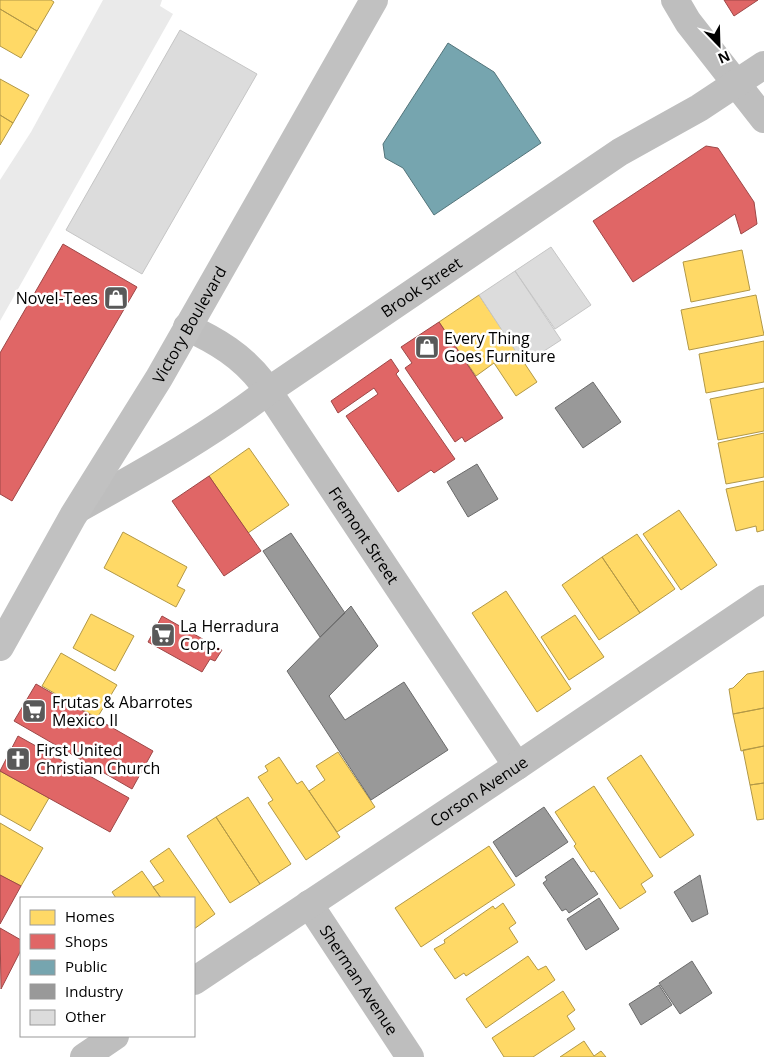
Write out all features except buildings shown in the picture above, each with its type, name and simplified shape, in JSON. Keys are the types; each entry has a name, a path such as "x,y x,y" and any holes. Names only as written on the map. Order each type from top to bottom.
{"main road":[{"name":"Victory Boulevard","path":"0,647 78,509 159,378 374,0"}],"street":[{"path":"674,0 688,22 764,119"},
{"name":"Brook Street","path":"78,509 237,415 620,152 699,108 764,65"},
{"name":"Fremont Street","path":"188,327 221,344 238,356 255,373 517,766"},
{"name":"Corson Avenue","path":"195,980 764,599"},
{"name":"Sherman Avenue","path":"309,904 410,1057"},
{"path":"84,1057 114,1037"}],"shaded area":[{"path":"103,0 162,0 160,6 173,14 0,321 0,180 31,132"}],"place":[{"name":"Novel-Tees","path":"116,298"},
{"name":"Every Thing Goes Furniture","path":"427,347"},
{"name":"La Herradura Corp.","path":"163,635"},
{"name":"Frutas & Abarrotes Mexico II","path":"34,711"},
{"name":"First United Christian Church","path":"18,759"}]}
